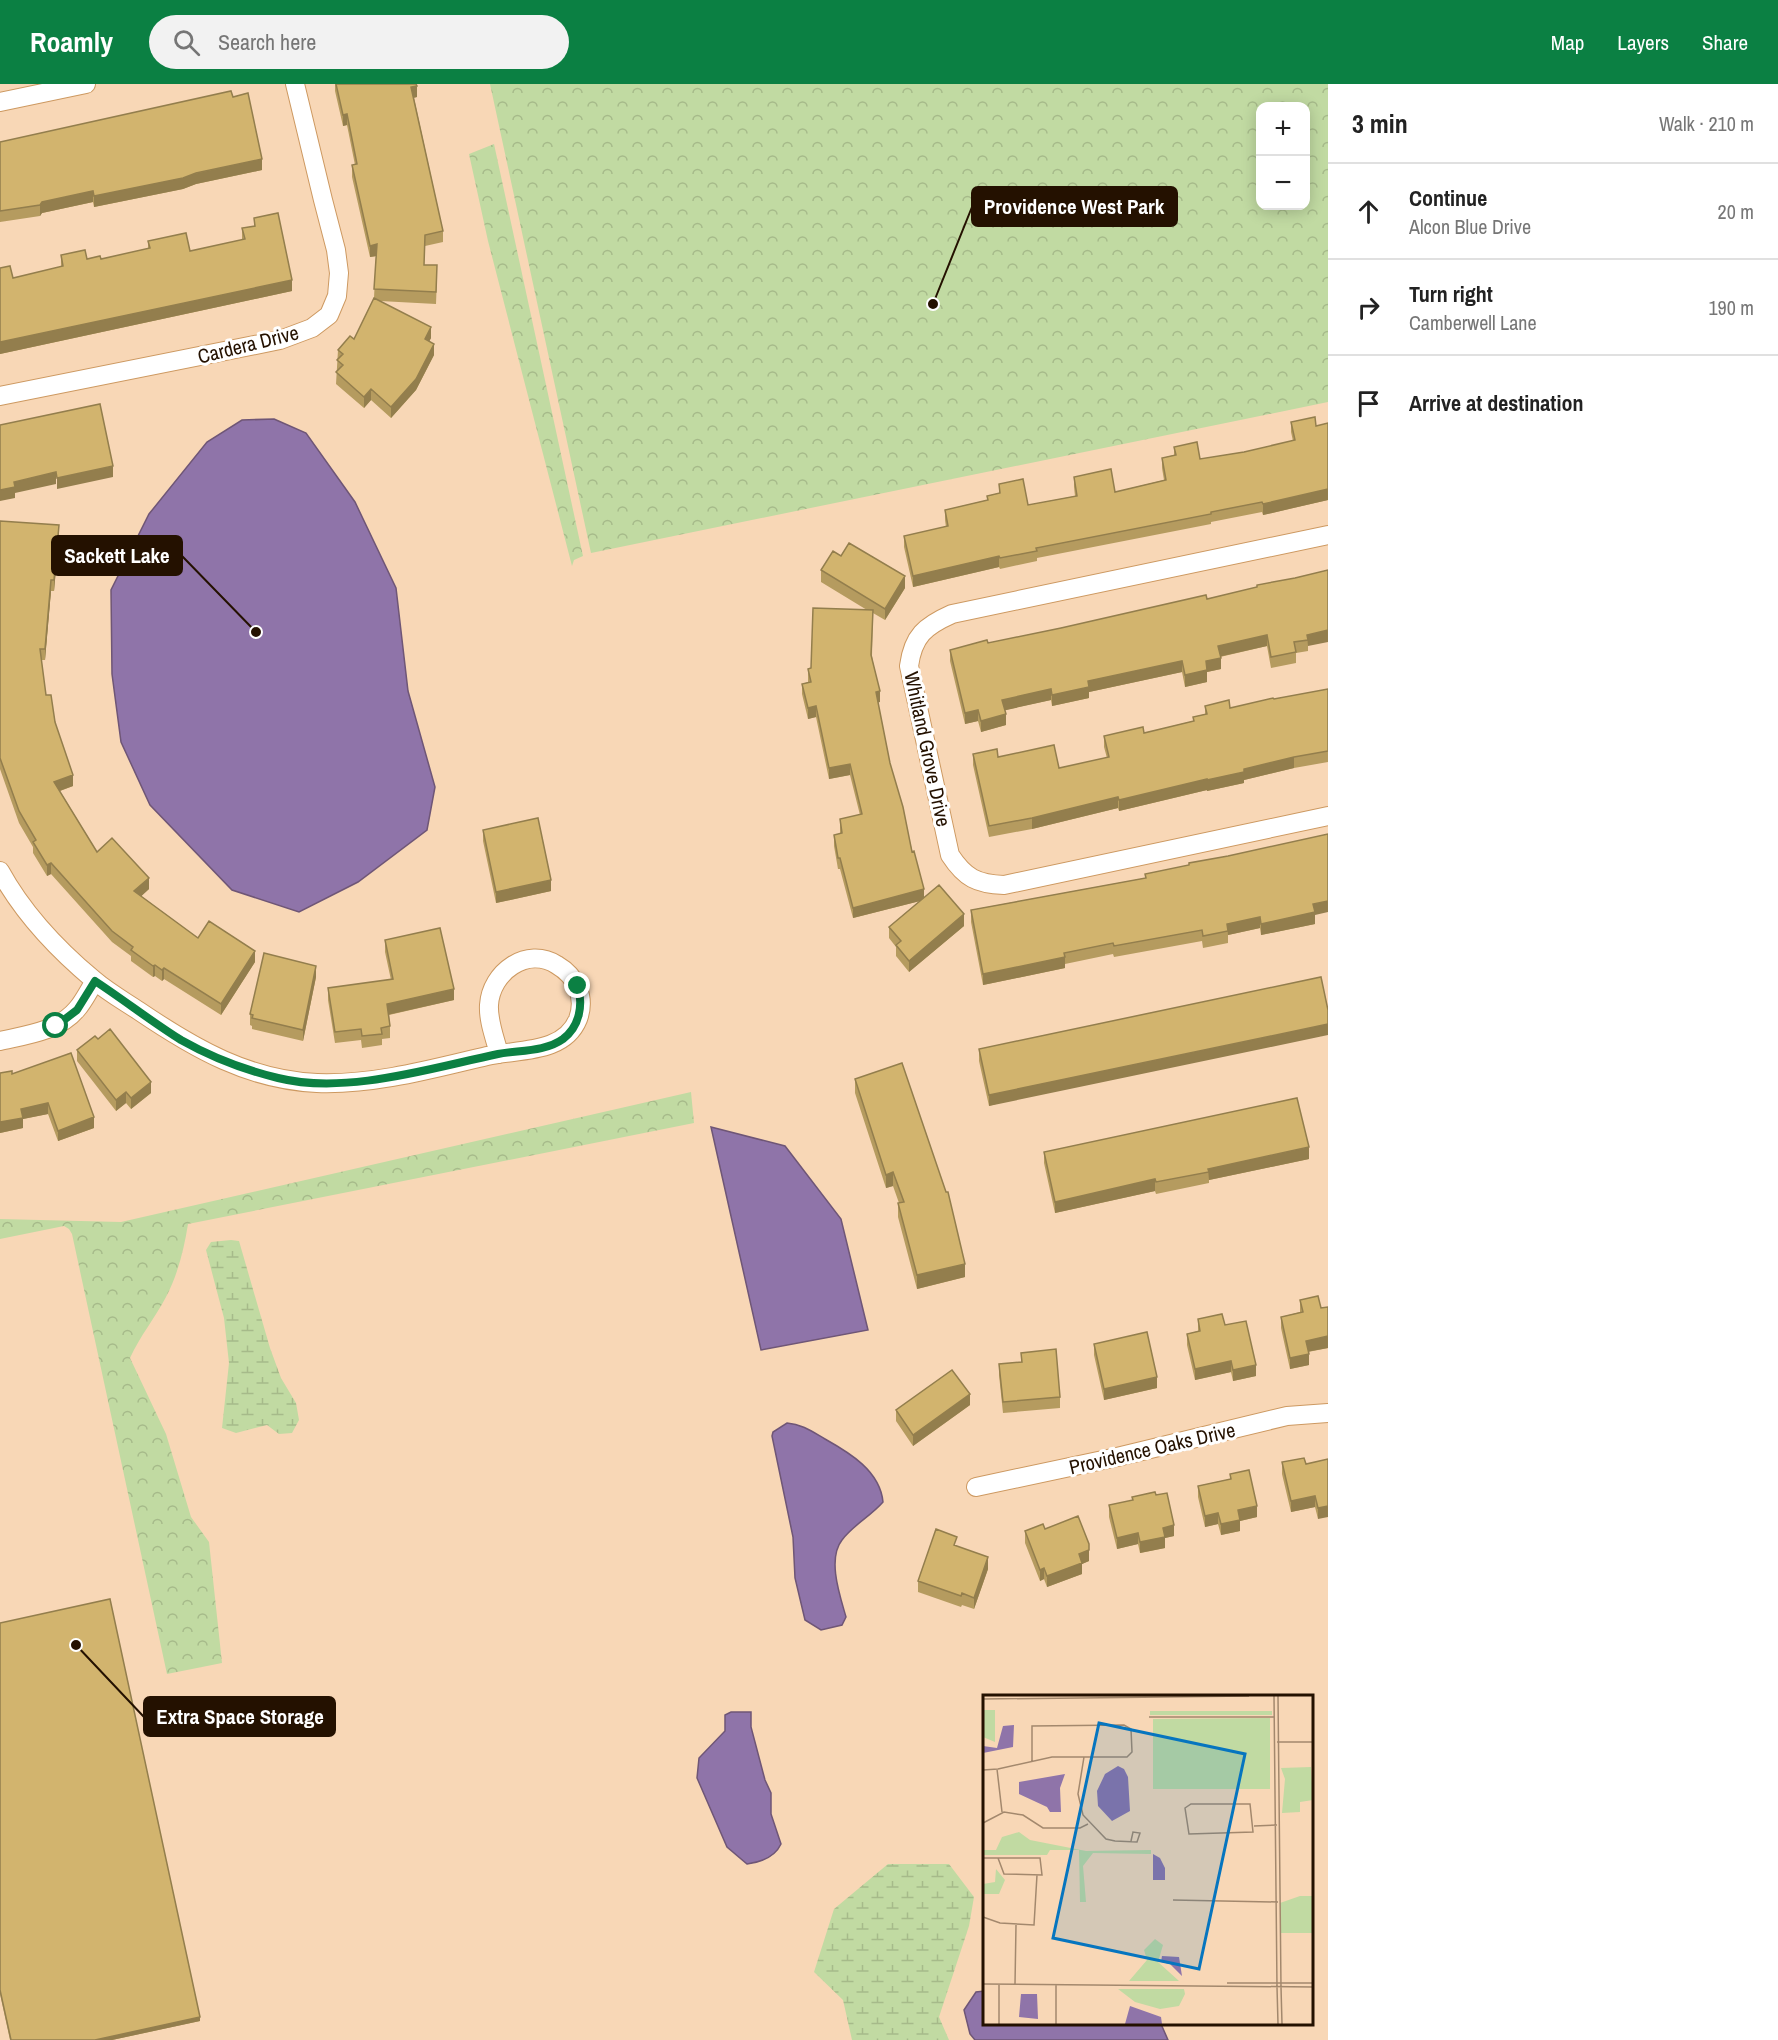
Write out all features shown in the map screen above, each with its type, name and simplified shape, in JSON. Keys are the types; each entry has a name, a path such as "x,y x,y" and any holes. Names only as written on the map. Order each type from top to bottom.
{"street":[{"path":"0,102 86,84"},
{"name":"Cardera Drive","path":"0,396 280,340 312,328 329,315 337,296 339,273 336,250 295,84"},
{"name":"Whitland Grove Drive","path":"1328,535 952,614 934,622 921,633 911,649 909,666 950,855 959,869 973,879 988,884 1004,885 1328,816"},
{"path":"0,871 28,914 95,981 182,1040 219,1058 281,1079 317,1083 357,1083 553,1045 574,1027 579,1015 581,998 578,986 569,974 546,959 530,958 517,962 504,971 494,987 489,1003 489,1016 499,1054"},
{"path":"0,1041 56,1026 77,1010 95,981"},
{"name":"Providence Oaks Drive","path":"976,1487 1117,1457 1287,1416 1328,1413"}],"green space":[{"path":"490,84 1328,84 1328,402 591,553"},
{"path":"494,144 583,556 574,560 572,566 488,241 469,154"},
{"path":"691,1092 694,1123 188,1224 174,1279 162,1305 130,1358 166,1434 191,1517 209,1542 222,1663 167,1674 72,1234 64,1226 0,1239 0,1219 121,1222"},
{"path":"239,1241 270,1348 281,1378 296,1403 299,1420 292,1433 279,1434 267,1425 236,1433 222,1428 229,1363 224,1318 206,1250 211,1242"},
{"path":"888,1864 949,1864 974,1897 969,1926 939,2017 949,2040 852,2040 843,2000 814,1972 834,1909"}],"shaded area":[{"path":"274,419 306,433 355,502 396,588 408,691 435,787 427,830 358,882 299,912 232,890 150,805 121,742 112,674 111,590 149,514 207,442 242,420"},
{"path":"711,1127 785,1146 841,1219 868,1330 761,1350"},
{"path":"787,1423 807,1429 854,1457 876,1481 883,1502 846,1535 838,1548 835,1557 836,1578 846,1617 842,1625 821,1630 805,1620 795,1578 793,1537 772,1436 773,1432"},
{"path":"731,1712 751,1712 751,1727 765,1780 771,1793 771,1814 781,1844 767,1858 747,1864 727,1847 697,1778 699,1758 725,1731 725,1715"},
{"path":"983,1991 983,2025 1161,2025 1168,2040 975,2040 970,2034 964,2010 976,1992"}],"building":[{"path":"336,84 416,84 417,86 411,87 443,231 425,235 424,265 437,265 436,292 374,289 377,244 370,246 352,165 357,164 347,114 343,115"},
{"path":"231,91 233,97 248,93 262,159 94,196 93,191 42,202 40,205 0,211 0,142"},
{"path":"278,213 292,280 0,342 0,268 10,266 13,278 63,266 61,255 85,250 87,259 100,256 101,259 150,248 148,241 186,233 190,251 245,239 242,228 255,226 254,218"},
{"path":"374,298 431,327 425,339 434,344 416,379 391,407 371,389 364,397 336,372 343,365 337,360 343,354 338,350 350,336 354,339"},
{"path":"100,404 113,466 57,478 56,472 14,482 15,487 0,490 0,425"},
{"path":"1315,417 1316,426 1328,423 1328,489 1263,504 1262,502 1036,548 1037,551 1000,558 999,556 913,576 904,536 948,526 945,510 988,500 987,496 1000,493 999,484 1023,479 1028,505 1077,496 1074,477 1111,469 1115,492 1166,480 1162,458 1176,455 1174,447 1197,442 1200,459 1244,452 1295,440 1291,422"},
{"path":"0,521 59,525 45,649 40,649 46,695 51,695 55,722 73,775 54,782 97,852 112,838 149,878 134,891 198,938 209,921 255,951 221,1004 164,968 162,970 153,966 131,950 133,947 112,931 51,863 47,865 33,842 36,840 19,811 0,758"},
{"path":"849,543 905,576 885,609 821,570 833,551 841,556"},
{"path":"1328,570 1328,630 1307,635 1308,640 1294,642 1296,652 1271,657 1267,635 1218,646 1221,658 1206,661 1207,670 1185,675 1182,661 1088,681 1089,687 1052,695 1051,689 1002,700 1006,714 981,721 978,710 965,713 950,650 987,640 988,643 1061,628 1206,595 1207,599 1257,587 1257,585"},
{"path":"813,608 873,610 871,655 880,691 876,692 890,763 903,807 912,852 914,851 924,889 853,908 840,858 838,858 834,835 842,833 840,819 862,814 850,764 829,768 816,706 808,708 802,684 811,682 808,669 811,668"},
{"path":"1328,689 1328,751 1294,757 1244,769 1244,772 1119,800 1118,797 989,826 973,754 997,749 998,757 1054,745 1059,768 1109,757 1104,736 1143,727 1144,733 1194,721 1193,717 1207,714 1205,706 1229,700 1230,708"},
{"path":"538,818 551,880 496,892 483,830"},
{"path":"1328,834 1328,901 1313,904 1315,912 1261,924 1260,917 1227,924 1228,931 1203,936 1202,930 1114,946 1113,943 1064,953 1065,957 983,974 971,910 1146,878 1145,874 1189,865 1189,863"},
{"path":"939,885 964,914 909,961 896,945 901,941 889,927"},
{"path":"440,928 454,989 387,1004 390,1026 381,1028 382,1034 362,1036 361,1029 335,1032 328,988 393,979 385,940"},
{"path":"264,953 316,966 303,1030 252,1018 253,1015 250,1014"},
{"path":"1321,977 1328,1010 1328,1024 989,1095 979,1049"},
{"path":"110,1029 151,1082 131,1098 126,1092 116,1100 77,1050 95,1036 98,1039"},
{"path":"71,1053 94,1117 58,1131 48,1103 21,1109 23,1118 0,1122 0,1073 12,1071 12,1074"},
{"path":"902,1063 946,1192 948,1192 965,1264 917,1275 898,1203 904,1202 893,1172 886,1175 855,1079"},
{"path":"1297,1098 1309,1147 1208,1169 1209,1172 1156,1182 1155,1179 1055,1202 1044,1152"},
{"path":"1318,1296 1321,1308 1328,1307 1328,1336 1306,1341 1309,1354 1290,1358 1281,1317 1303,1312 1300,1300"},
{"path":"1222,1314 1225,1325 1246,1321 1256,1365 1233,1370 1231,1361 1195,1369 1187,1334 1200,1331 1198,1319"},
{"path":"1147,1332 1157,1377 1104,1389 1094,1344"},
{"path":"1056,1349 1060,1397 1003,1402 999,1364 1022,1362 1021,1353"},
{"path":"952,1370 970,1394 913,1435 896,1410"},
{"path":"1304,1458 1306,1464 1328,1459 1328,1506 1318,1508 1315,1496 1291,1501 1282,1462"},
{"path":"1249,1470 1257,1506 1238,1510 1240,1520 1221,1524 1218,1513 1205,1516 1198,1486 1231,1479 1230,1474"},
{"path":"1155,1492 1156,1495 1167,1493 1174,1525 1163,1528 1165,1537 1140,1542 1138,1533 1117,1538 1109,1505"},
{"path":"1078,1516 1089,1544 1089,1550 1079,1554 1082,1563 1047,1576 1044,1568 1040,1570 1025,1531 1043,1524 1045,1529"},
{"path":"936,1529 957,1537 954,1545 988,1557 974,1598 962,1593 961,1596 918,1581"},
{"path":"110,1599 200,2017 95,2040 11,2040 0,1990 0,1623"}],"place":[{"name":"Providence West Park","path":"933,304"},
{"name":"Sackett Lake","path":"256,632"},
{"name":"Extra Space Storage","path":"76,1645"}],"route":[{"path":"56,1026 77,1010 95,981 182,1040 252,1071 281,1079 317,1083 357,1083 553,1045 574,1027 579,1015 581,998 578,986"}]}
